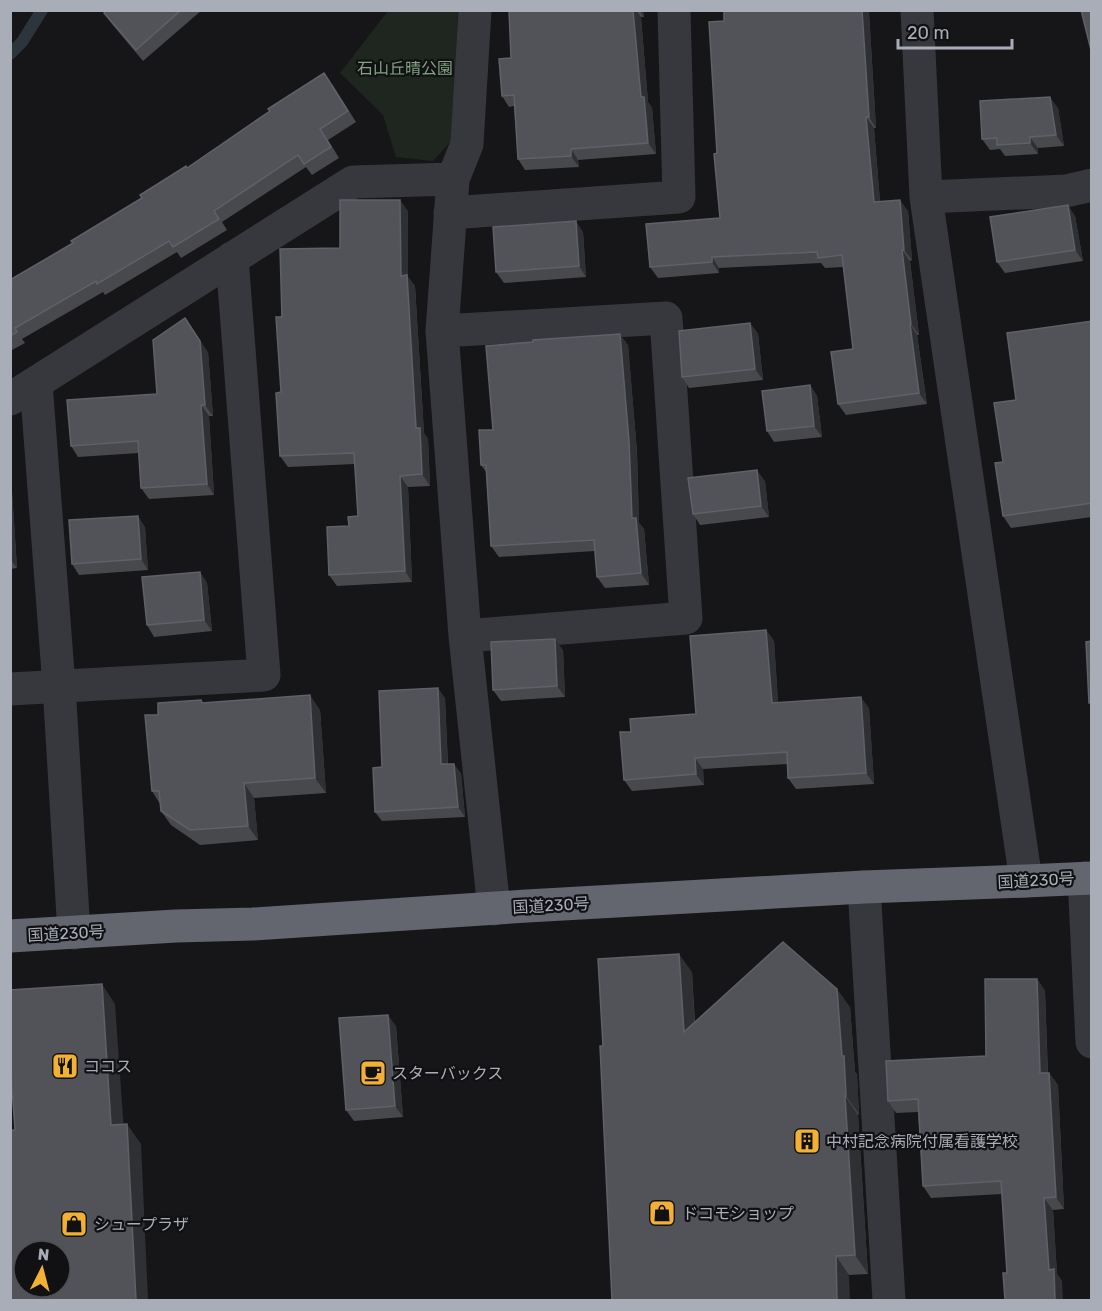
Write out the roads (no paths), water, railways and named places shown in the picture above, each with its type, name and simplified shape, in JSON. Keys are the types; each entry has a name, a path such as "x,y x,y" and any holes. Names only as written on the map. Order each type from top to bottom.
{"highway":[{"name":"国道230号","path":"10,936 253,924 864,887 1088,878"}],"street":[{"path":"475,10 467,144 453,179 442,331 465,636 494,909"},
{"path":"450,213 679,197 674,10"},
{"path":"917,10 926,197 1026,881"},
{"path":"74,933 59,686 23,391 353,182 453,179"},
{"path":"926,197 1066,190 1092,185"},
{"path":"10,689 264,675 232,258"},
{"path":"442,331 666,318 686,618 465,636"},
{"path":"1088,878 1092,1042"},
{"path":"864,887 889,1300"}],"waterway":[{"path":"10,54 22,42 42,10"}],"place":[{"name":"ココス","path":"65,1066"},
{"name":"スターバックス","path":"373,1073"},
{"name":"中村記念病院付属看護学校","path":"807,1141"},
{"name":"ドコモショップ","path":"662,1213"},
{"name":"シュープラザ","path":"74,1224"}],"park label":[{"name":"石山丘晴公園","path":"405,68"}]}
